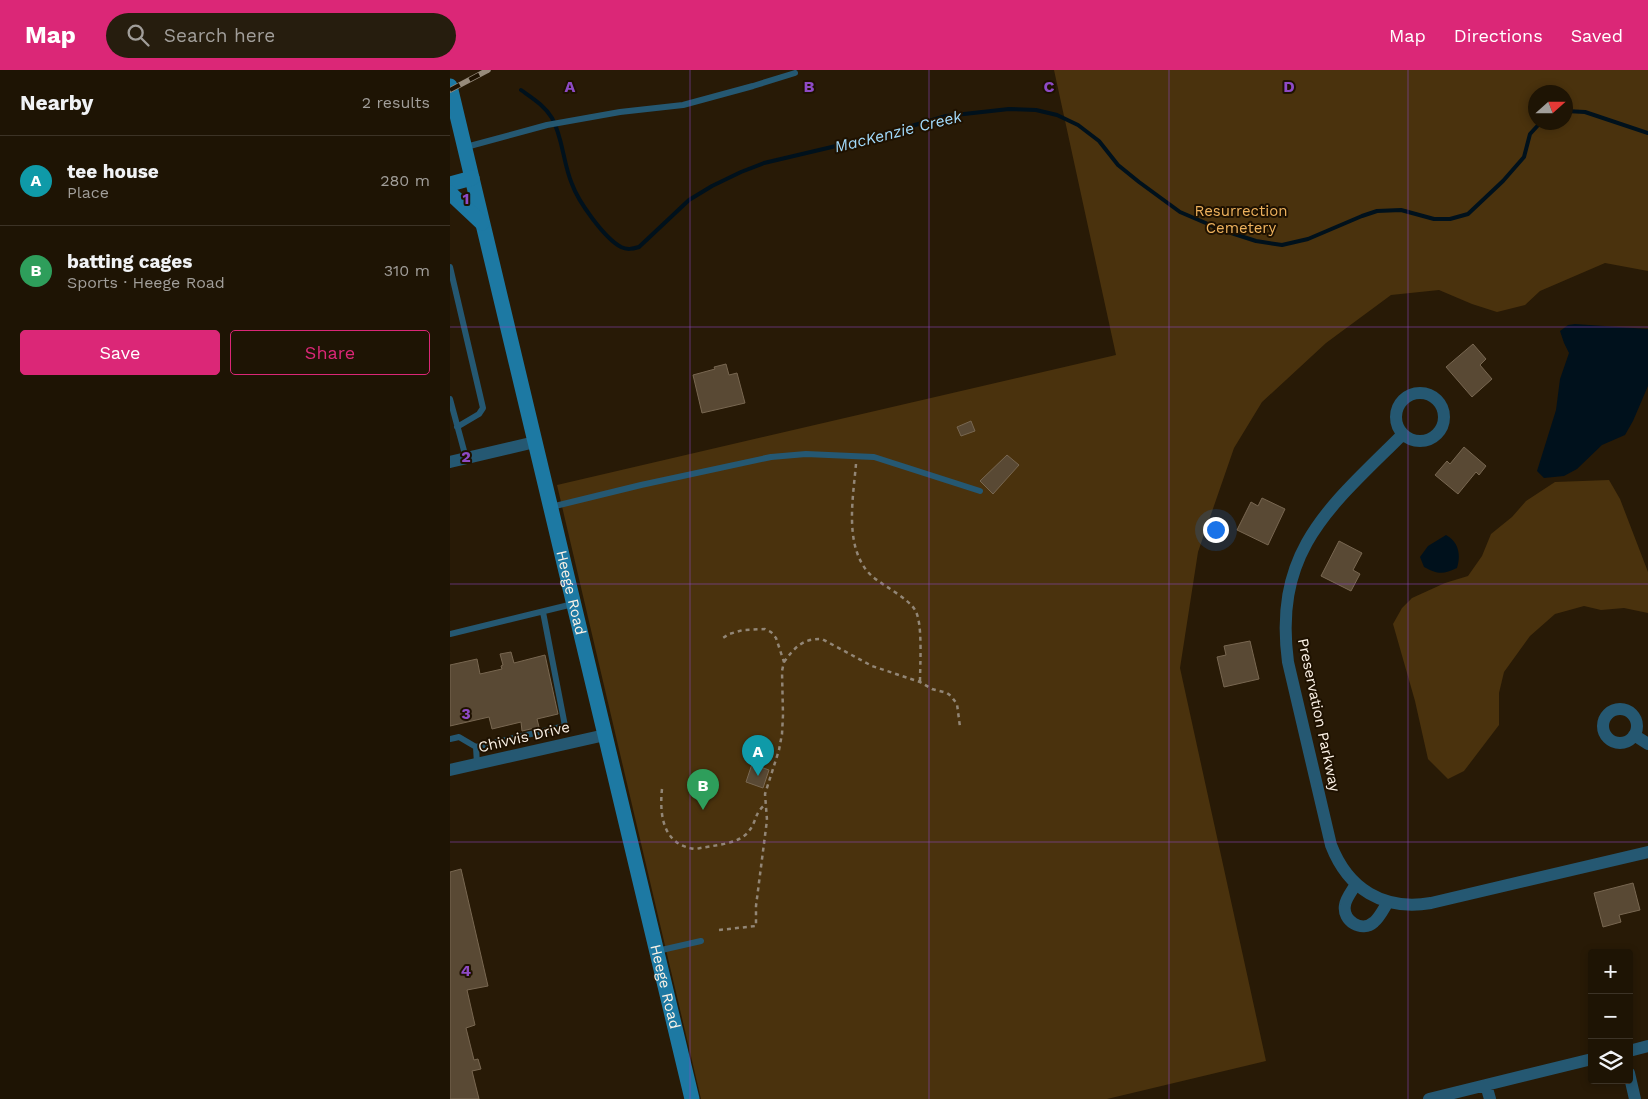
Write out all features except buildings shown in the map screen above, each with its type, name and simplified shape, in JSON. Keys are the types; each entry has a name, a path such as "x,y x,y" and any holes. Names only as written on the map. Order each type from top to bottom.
{"street":[{"name":"Heege Road","path":"450,86 692,1099"},
{"path":"450,184 472,178"},
{"path":"450,193 483,224"},
{"name":"Preservation Parkway","path":"1403,434 1340,497 1314,530 1302,551 1295,569 1286,605 1285,639 1288,662 1332,845 1341,866 1356,884 1371,895 1388,902 1410,905 1431,903 1648,852"},
{"path":"450,462 535,442"},
{"name":"Chivvis Drive","path":"450,770 606,735"},
{"path":"1634,735 1648,744"},
{"path":"1356,884 1346,900 1344,908 1346,917 1352,923 1360,926 1369,926 1376,921 1388,902"},
{"path":"1633,1050 1648,1046"},
{"path":"1429,1099 1588,1061"},
{"path":"1632,1084 1635,1099"},
{"path":"1486,1085 1490,1099"}],"lane":[{"path":"465,148 561,122 683,104 795,73"},
{"path":"450,267 483,408 479,414 457,426"},
{"path":"450,399 466,458"},
{"path":"551,508 641,485 771,457 806,454 874,456 980,491"},
{"path":"450,634 574,604"},
{"path":"450,739 459,737 476,746 565,726 543,612"},
{"path":"476,746 477,764"},
{"path":"657,951 701,941"}],"path":[{"path":"856,455 853,510 855,550 864,567 872,575 915,609 920,626 920,682"},
{"path":"720,640 729,634 743,630 765,629 776,638 784,662"},
{"path":"719,930 756,926 756,906 767,820 767,785 779,750 782,734 782,671 784,662 801,642 822,638 872,666 920,682 951,696 957,704 960,727"},
{"path":"662,789 663,816 669,834 681,846 696,849 735,841 744,836 749,831 757,812 766,804"}],"green space":[{"name":"Resurrection Cemetery","path":"1054,70 1648,70 1648,271 1605,263 1540,291 1525,305 1497,312 1439,290 1391,295 1326,343 1262,402 1234,448 1198,552 1180,668 1266,1061 1107,1099 701,1099 557,485 1116,355"},
{"path":"1609,480 1620,499 1648,572 1648,613 1624,608 1601,610 1584,606 1555,614 1530,636 1504,672 1499,693 1499,725 1464,771 1448,779 1428,759 1415,701 1393,624 1402,608 1412,598 1445,583 1468,576 1482,556 1491,534 1512,517 1526,501 1555,482"}],"water":[{"path":"1568,325 1648,329 1648,386 1625,435 1602,445 1577,469 1564,476 1544,478 1537,471 1556,410 1560,379 1569,353 1560,331"},
{"path":"1446,535 1454,541 1458,549 1457,568 1440,573 1424,567 1420,557 1428,546"}],"waterway":[{"name":"MacKenzie Creek","path":"521,90 542,106 552,118 559,134 569,176 575,191 586,209 607,236 621,247 627,249 639,247 689,200 741,172 764,163 870,138 946,116 1009,109 1036,110 1057,115 1078,125 1099,141 1118,165 1180,212 1222,230 1256,241 1282,245 1308,239 1377,211 1401,210 1434,219 1450,219 1468,214 1503,181 1524,157 1530,134 1534,130"},
{"name":"MacKenzie Creek","path":"1573,111 1585,112 1648,133"}],"railway":[{"path":"450,90 488,70"}],"place":[{"name":"tee house","path":"758,776"},
{"name":"batting cages","path":"703,810"}]}
